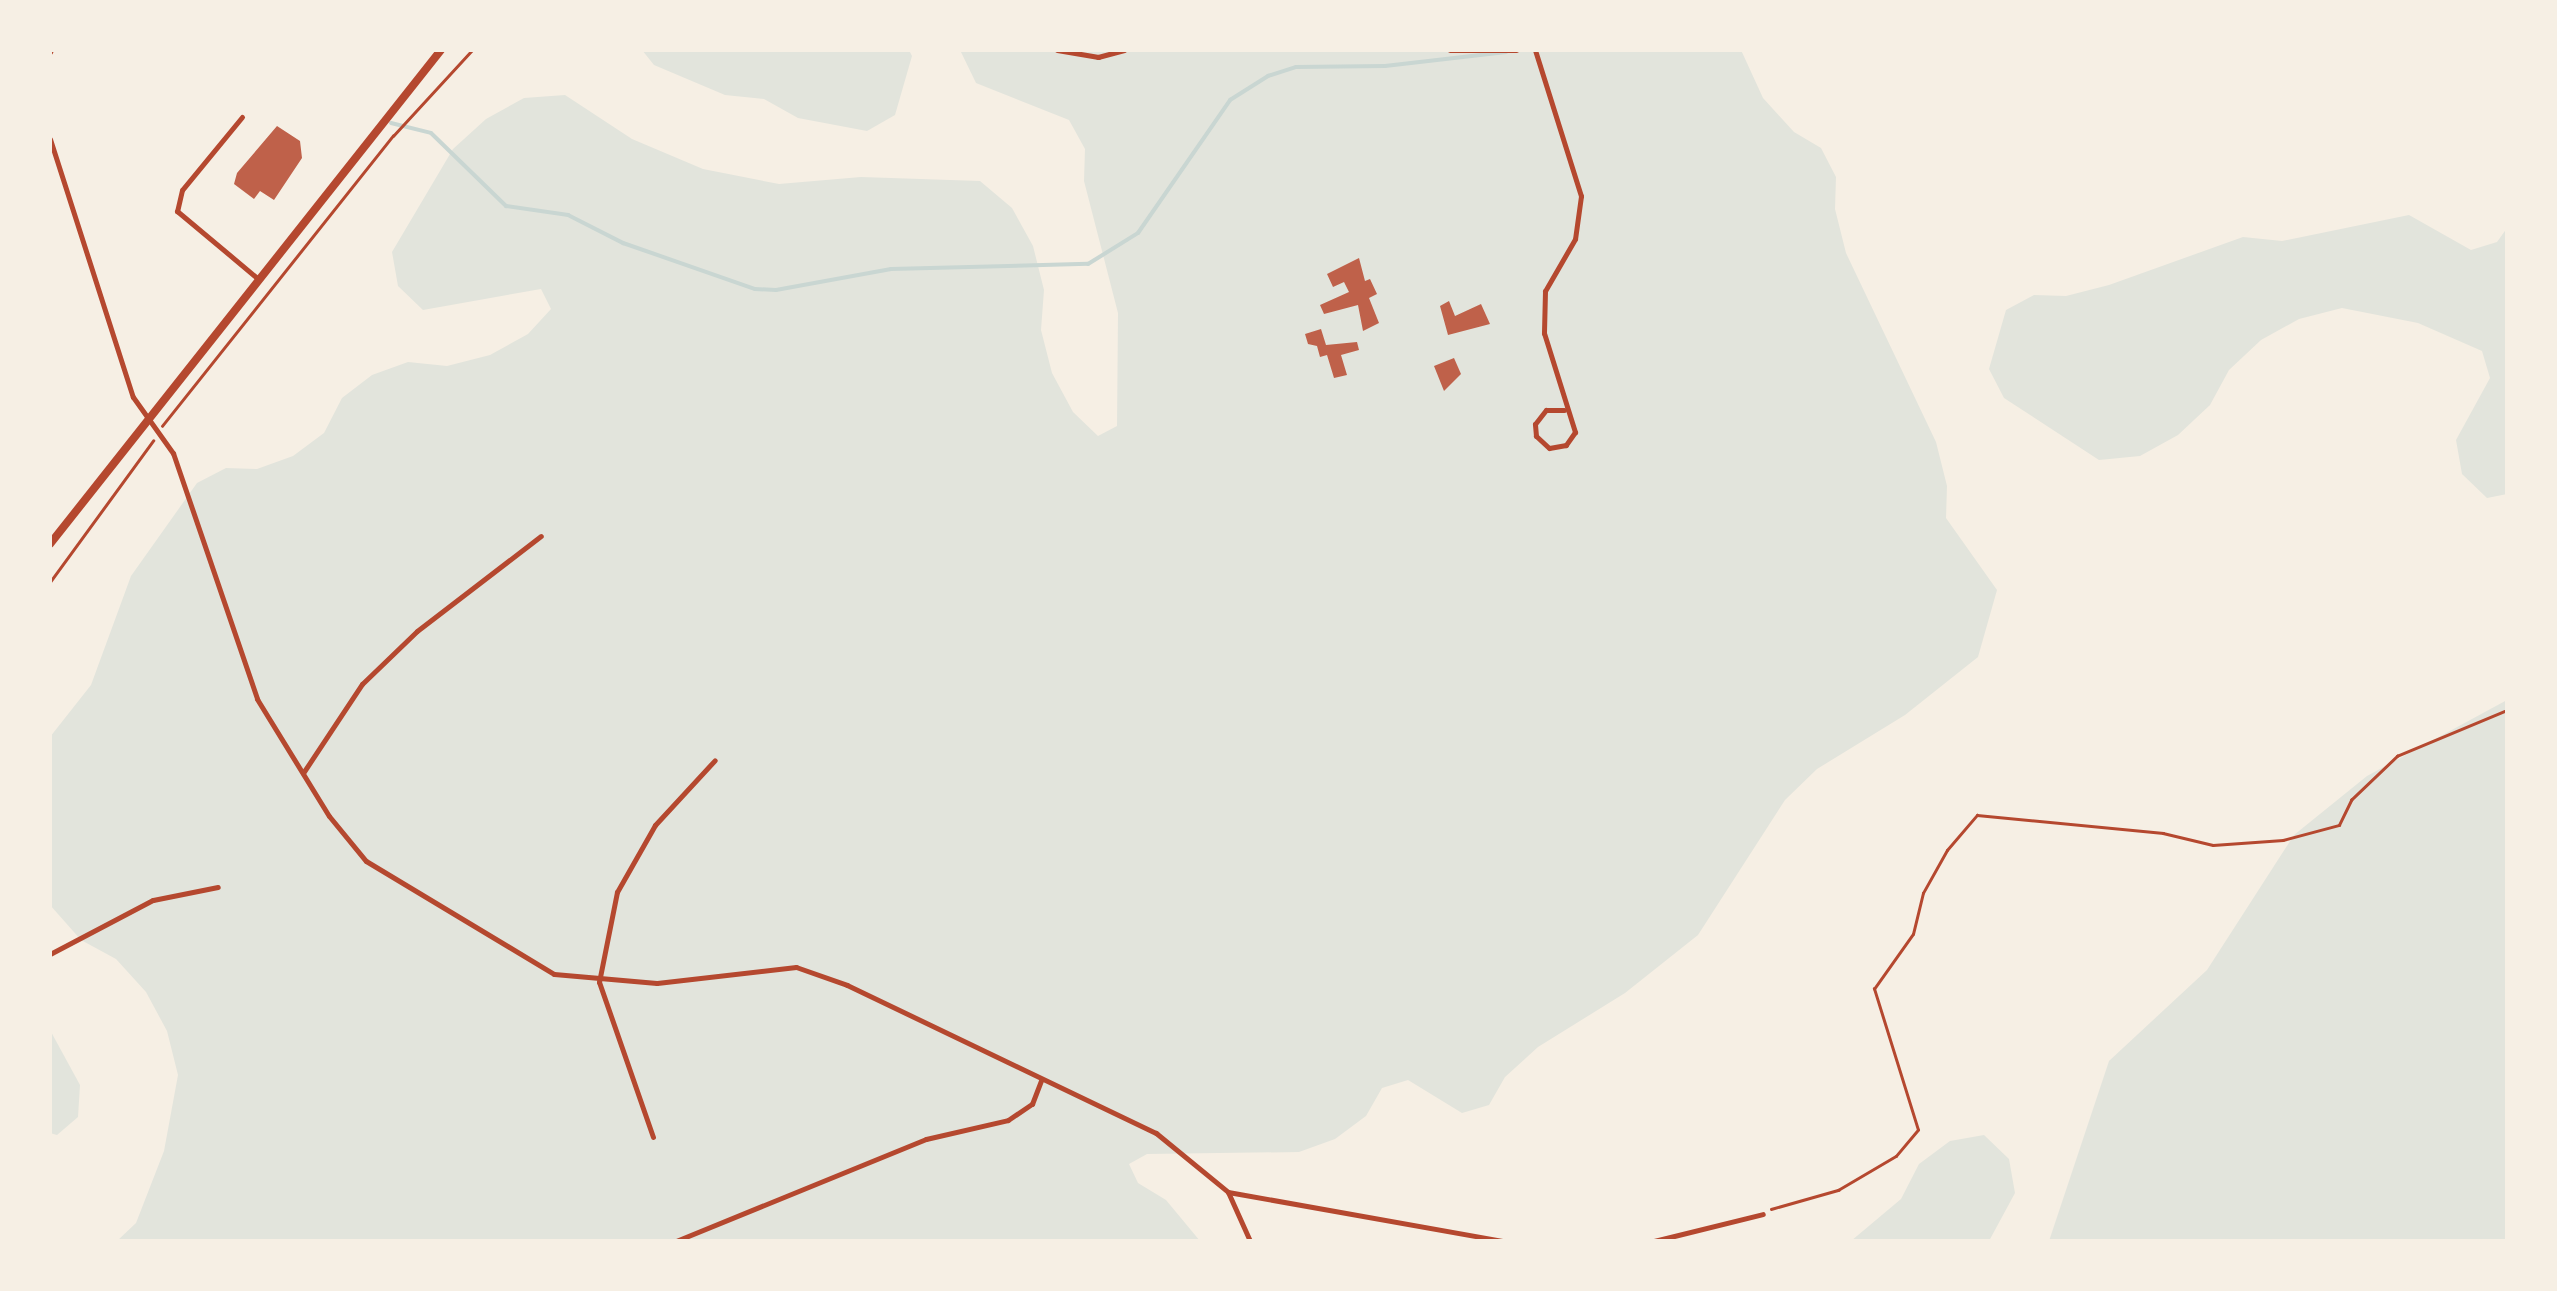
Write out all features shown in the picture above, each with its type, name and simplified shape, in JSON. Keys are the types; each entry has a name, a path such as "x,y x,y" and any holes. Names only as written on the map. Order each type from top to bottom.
{"main road":[{"path":"50,544 144,420 441,50"}],"street":[{"path":"1057,50 1098,58 1124,50"},
{"path":"1450,50 1516,50"},
{"path":"1535,50 1581,196 1575,239 1545,291 1544,333 1564,410 1574,422 1574,436 1560,448 1549,448 1536,436 1535,424 1546,410 1564,410"},
{"path":"242,117 182,190 178,212 257,278"},
{"path":"50,139 144,420 172,453 257,699 302,773 366,861 554,974 599,982 657,984 796,966 1156,1132 1228,1192 1250,1241"},
{"path":"302,773 362,684 417,631 541,536"},
{"path":"653,1137 599,982 616,892 654,825 715,760"},
{"path":"50,954 153,900 218,887"},
{"path":"676,1241 926,1139 1008,1120 1032,1104 1041,1080"},
{"path":"1228,1192 1504,1241"},
{"path":"1654,1241 1763,1214"}],"path":[{"path":"50,582 156,436 393,136 472,50"},
{"path":"1763,1214 1796,1198 1838,1190 1896,1156 1918,1130 1874,995 1913,934 1923,894 1977,815 2163,833 2212,846 2283,840 2339,825 2351,800 2396,756 2507,710"}],"shaded area":[{"path":"642,50 909,50 912,56 895,115 867,131 798,118 764,99 725,95 654,65"},
{"path":"960,50 1741,50 1763,98 1794,132 1821,148 1836,177 1835,209 1846,253 1936,442 1947,486 1946,518 1997,590 1978,657 1905,715 1817,769 1785,800 1698,935 1625,993 1538,1047 1505,1077 1489,1105 1462,1113 1408,1080 1382,1088 1366,1116 1335,1139 1299,1152 1147,1154 1129,1164 1138,1183 1166,1200 1200,1241 117,1241 136,1223 164,1151 178,1075 167,1031 146,992 116,959 81,940 50,905 50,737 91,685 131,576 197,483 226,468 257,469 293,456 324,433 342,398 372,375 408,362 447,366 490,355 528,334 551,309 541,289 423,310 398,286 392,252 453,149 486,119 524,98 565,95 632,139 703,169 779,184 861,177 980,181 1012,208 1033,246 1044,290 1041,330 1052,373 1073,412 1098,436 1117,426 1118,313 1084,181 1085,149 1069,120 976,83"},
{"path":"2409,215 2471,250 2497,242 2507,228 2507,494 2487,498 2462,474 2456,440 2490,378 2482,351 2418,323 2342,308 2299,319 2261,340 2229,370 2210,405 2178,435 2140,456 2099,460 2004,398 1989,369 2006,310 2034,295 2066,296 2109,285 2243,237 2282,241"},
{"path":"2507,700 2507,1241 2049,1241 2109,1061 2207,970 2294,835 2367,776"},
{"path":"50,1030 80,1085 78,1117 57,1135 50,1133"},
{"path":"1984,1135 2009,1159 2015,1193 1989,1241 1851,1241 1901,1199 1919,1164 1950,1141"}],"building":[{"path":"277,126 300,141 302,158 274,200 260,191 254,199 234,184 237,173"},
{"path":"1359,258 1365,281 1370,279 1377,294 1369,298 1379,323 1363,331 1358,305 1324,314 1320,305 1349,292 1344,282 1333,287 1327,274"},
{"path":"1449,301 1455,316 1481,304 1490,324 1448,335 1440,306"},
{"path":"1321,329 1326,345 1357,342 1359,350 1341,355 1347,375 1334,378 1327,355 1320,357 1317,346 1308,344 1305,334"},
{"path":"1454,358 1461,374 1444,391 1434,366"}],"waterway":[{"path":"391,123 431,133 506,206 568,215 623,243 755,289 776,290 891,269 1088,264 1138,233 1230,100 1268,76 1296,67 1385,66 1506,52"}]}
